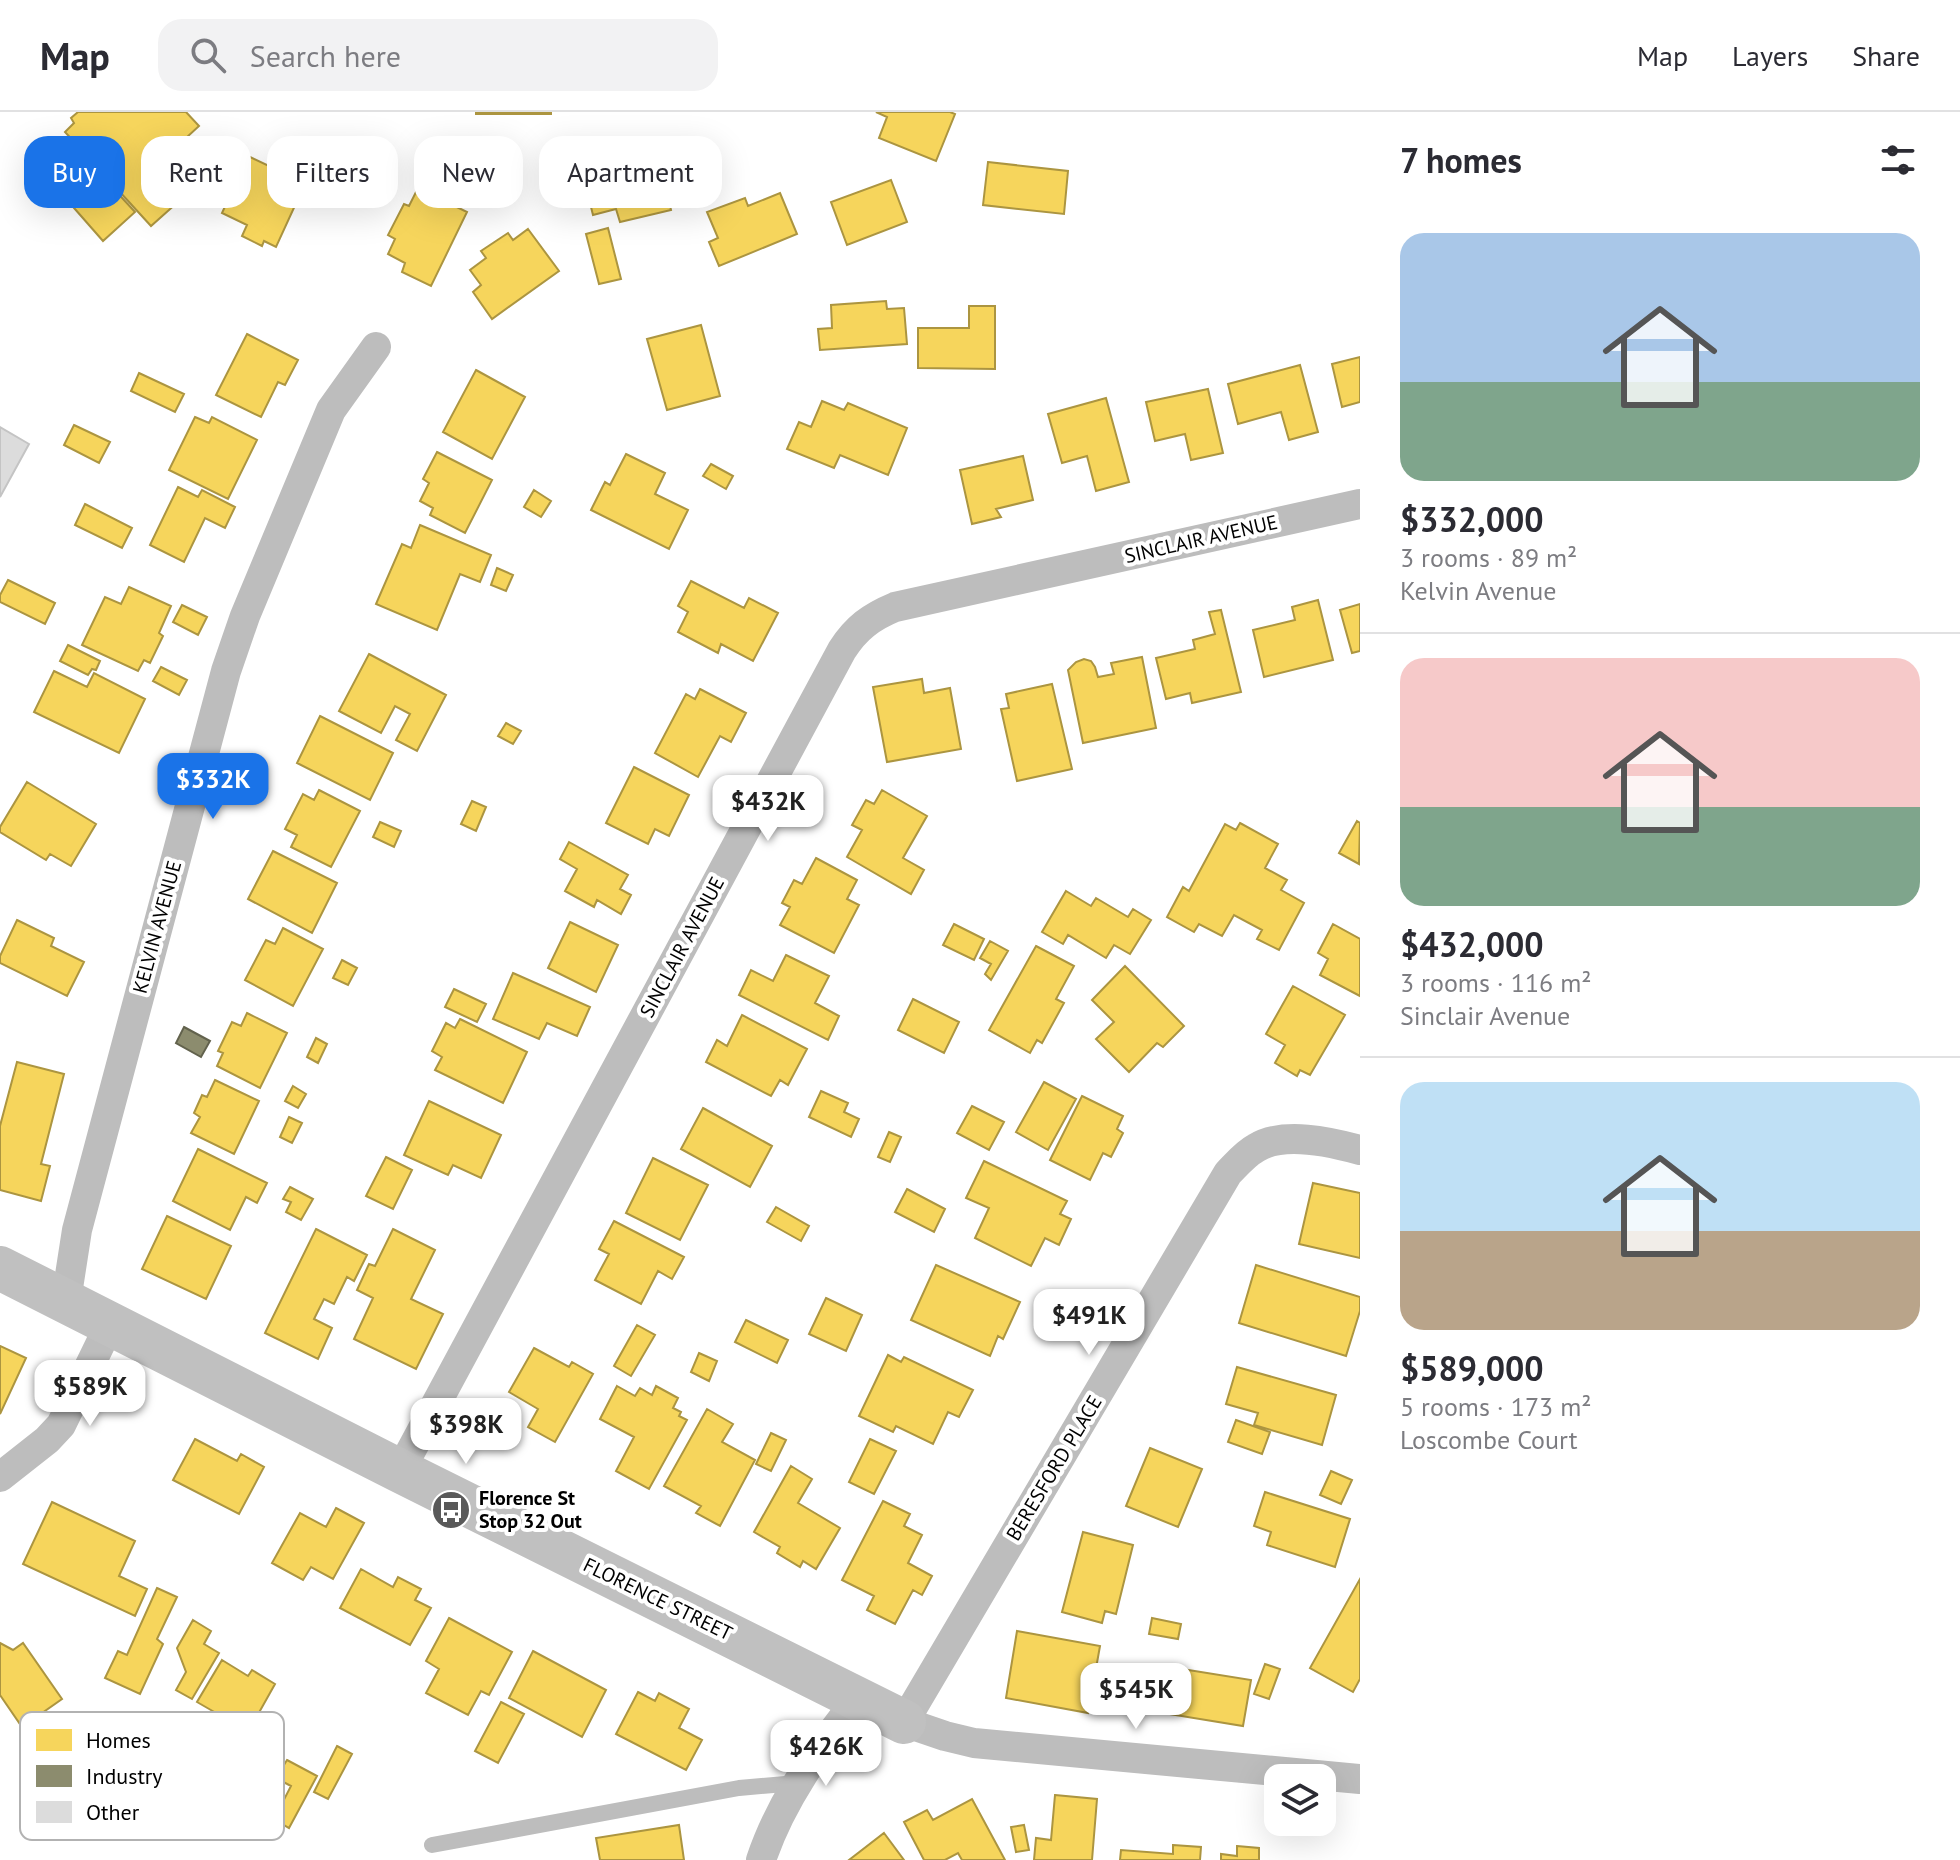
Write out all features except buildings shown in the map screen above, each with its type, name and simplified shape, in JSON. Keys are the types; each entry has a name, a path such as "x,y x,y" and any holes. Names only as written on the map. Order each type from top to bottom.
{"street":[{"name":"KELVIN AVENUE","path":"66,1301 77,1230 226,671 245,616 331,410 376,347"},
{"name":"SINCLAIR AVENUE","path":"400,1471 842,650 862,625 877,614 895,607 1360,504"},
{"name":"BERESFORD PLACE","path":"904,1722 1228,1173 1256,1147 1271,1141 1308,1140 1360,1150"},
{"name":"FLORENCE STREET","path":"0,1268 904,1722 974,1743 1360,1779"},
{"path":"0,1477 61,1425 110,1324"},
{"path":"761,1860 768,1838 797,1783 858,1699"}],"lane":[{"path":"432,1845 739,1788 797,1783"}],"place":[{"name":"Florence St Stop 32 Out","path":"451,1510"}]}
